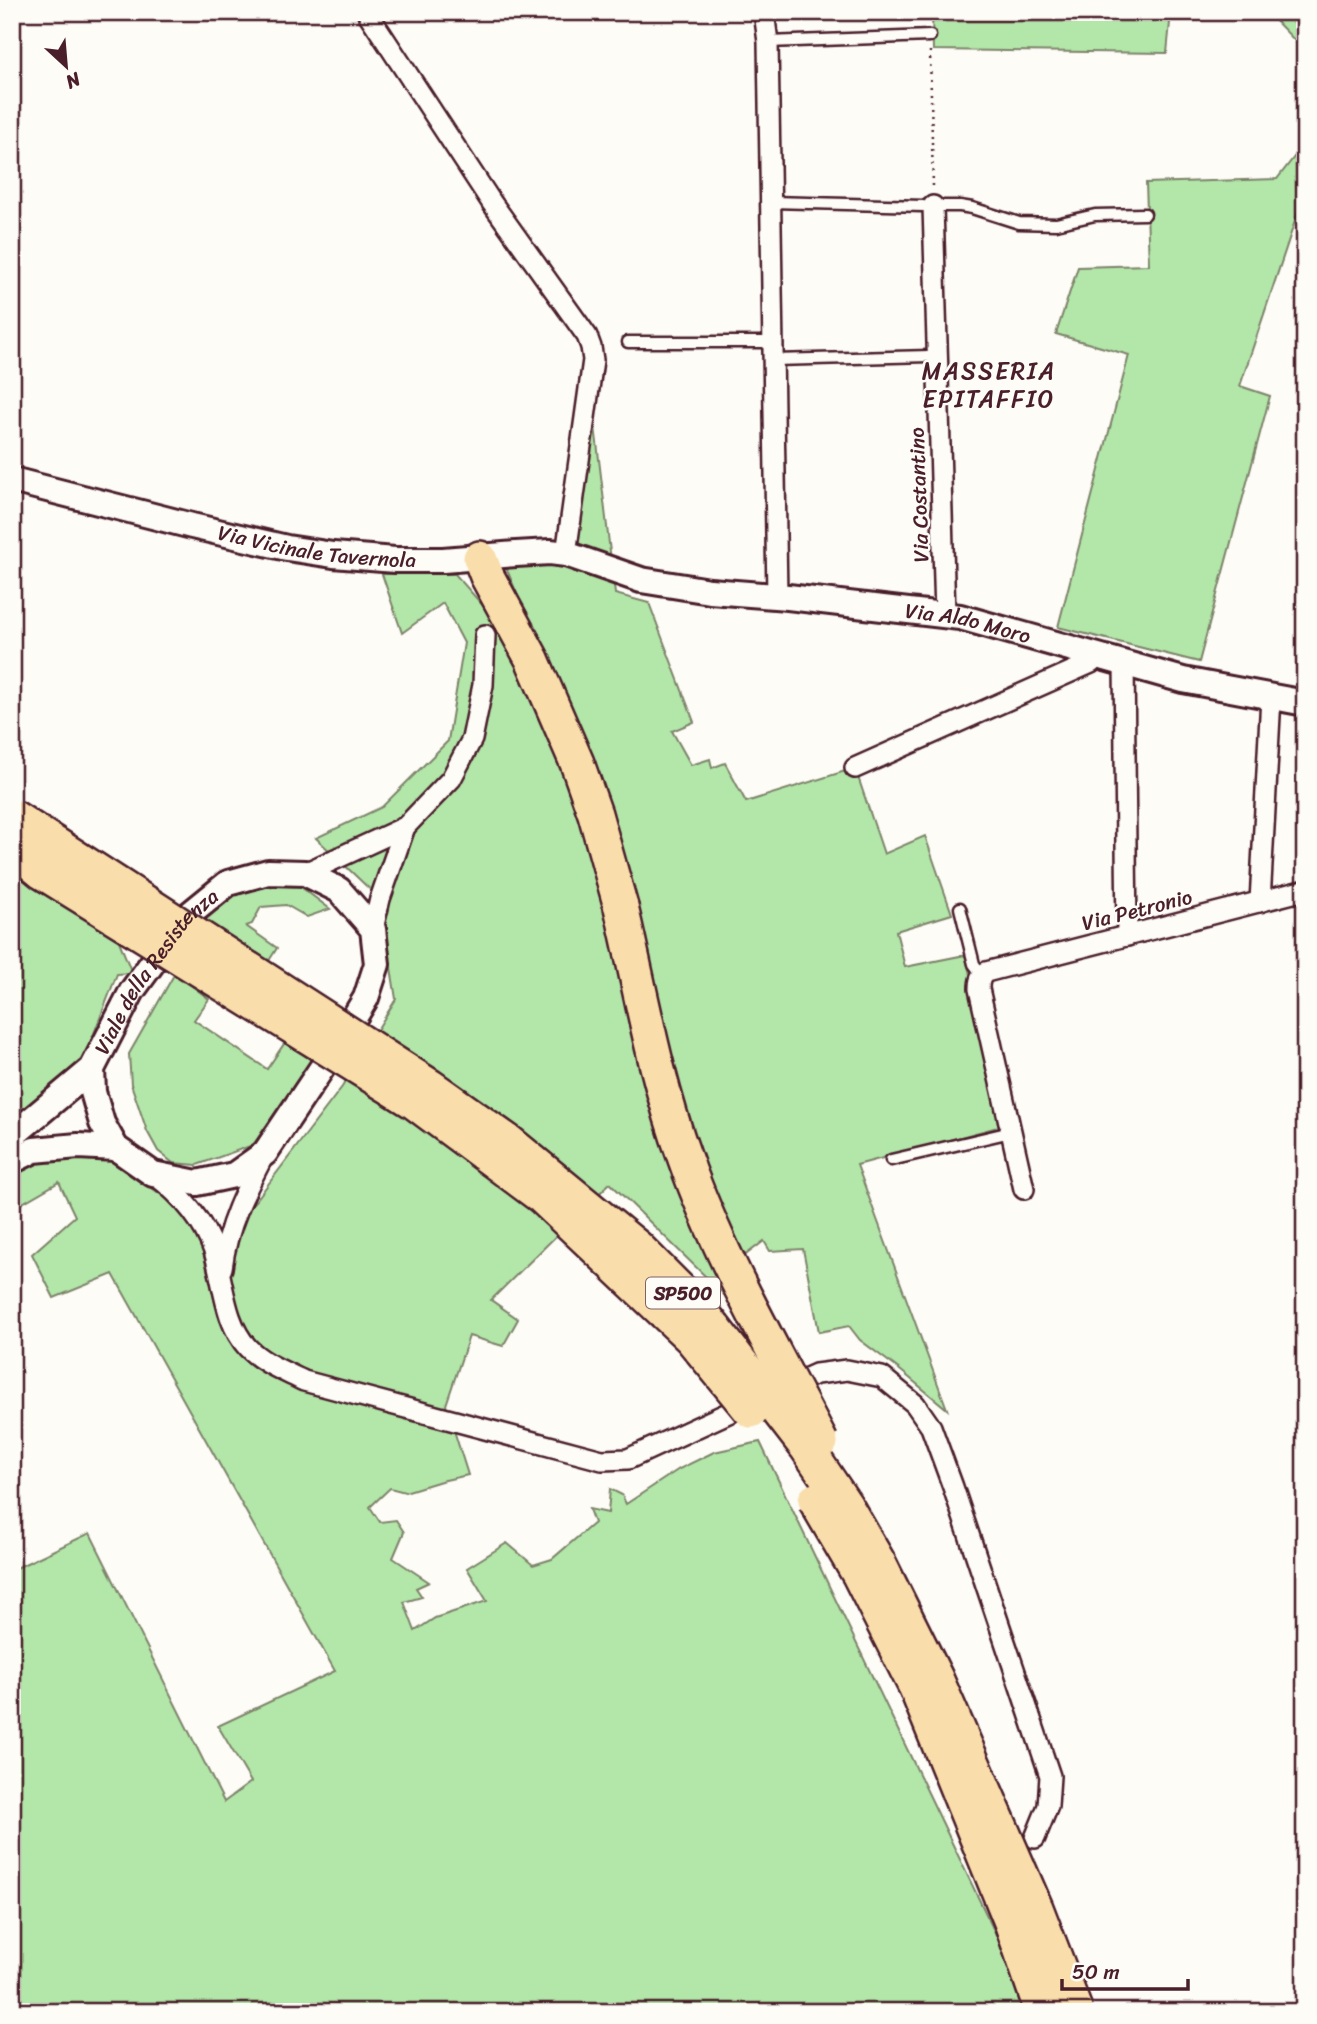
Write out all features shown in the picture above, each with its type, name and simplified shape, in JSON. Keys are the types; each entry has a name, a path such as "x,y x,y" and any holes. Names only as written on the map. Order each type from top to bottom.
{"highway":[{"path":"480,558 486,576 532,659 577,763 610,864 653,1054 685,1162 731,1266 829,1457 868,1542"},
{"name":"SP500","path":"12,816 430,1086 509,1142 637,1247 702,1312 807,1448 868,1542 936,1678 1036,1908 1076,2012"},
{"name":"SP500","path":"12,847 42,872 414,1102 542,1197 691,1338 766,1429 808,1489 848,1554 883,1619 916,1688 1012,1922 1042,2012"}],"street":[{"path":"367,12 492,204 587,336 593,360 566,554"},
{"path":"764,12 768,42 778,596"},
{"name":"Via Costantino","path":"928,206 945,615"},
{"name":"Via Vicinale Tavernola","path":"12,480 287,548 395,560 480,558 550,552 566,554 625,575"},
{"name":"Via Aldo Moro","path":"625,575 710,591 960,617 1183,680 1305,703"},
{"path":"305,873 405,827 451,779 472,739 483,685 485,635"},
{"path":"855,768 1091,663 1098,656"},
{"path":"1124,663 1127,936"},
{"path":"1260,902 1271,697"},
{"path":"373,929 380,899 405,827"},
{"name":"Viale della Resistenza","path":"12,1136 92,1069 132,991 185,918 228,883 268,872 305,873 338,890 373,929 377,964 366,999 265,1153 234,1175 197,1183 153,1174 116,1148 102,1123 93,1092 92,1069"},
{"name":"Via Petronio","path":"982,975 1305,890"},
{"path":"982,975 979,989 1024,1189"},
{"path":"12,1161 34,1150 78,1146 116,1148"},
{"path":"220,1280 224,1249 233,1220 243,1194 265,1153"},
{"path":"153,1174 170,1187 202,1224 214,1252 231,1318 246,1346 265,1362 304,1381 602,1460 628,1459 816,1374 847,1370 882,1377 915,1405 931,1427 1050,1776 1048,1806 1035,1838"}],"lane":[{"path":"768,42 930,36"},
{"path":"771,202 960,206 1019,223 1056,224 1095,215 1145,214"},
{"path":"628,342 774,351 930,356"},
{"path":"960,908 974,964 982,975"},
{"path":"891,1160 1011,1132"}],"path":[{"path":"928,206 929,12"}],"green space":[{"path":"932,12 1171,12 1167,53 933,50"},
{"path":"1267,12 1305,12 1305,51"},
{"path":"1305,143 1305,191 1240,386 1270,396 1199,662 1058,627 1129,355 1056,334 1078,267 1149,265 1146,183 1277,179"},
{"path":"593,409 615,594 649,603 694,722 672,731 691,765 710,759 712,768 725,763 746,802 855,768 884,854 925,836 952,914 896,931 905,967 965,955 1009,1124 857,1165 947,1409 860,1340 849,1326 819,1332 803,1249 770,1251 764,1241 743,1257 749,1319 610,1183 491,1300 518,1319 503,1346 469,1336 446,1405 468,1475 405,1492 390,1488 370,1507 380,1522 396,1520 404,1532 393,1558 429,1582 416,1588 422,1597 404,1602 415,1631 435,1618 487,1601 467,1568 507,1543 533,1565 552,1559 594,1523 589,1509 608,1513 610,1489 622,1495 626,1504 679,1469 714,1452 760,1442 1033,2012 12,2012 12,1570 90,1533 224,1802 251,1782 218,1726 335,1671 113,1274 54,1298 32,1254 75,1216 59,1182 12,1209 12,1174 32,1160 72,1155 109,1157 178,1207 199,1237 218,1314 228,1237 342,1087 396,999 380,899 316,838 382,807 448,741 464,643 443,603 402,633 382,574 455,574 515,642 532,630 505,565 557,561"},
{"path":"12,862 117,936 132,973 117,974 83,1062 12,1127"},
{"path":"257,882 297,884 330,909 307,917 286,905 261,907 252,924 246,926 277,948 265,967 192,923 219,898"},
{"path":"175,973 209,999 194,1020 267,1069 286,1041 311,1060 253,1145 197,1165 173,1163 158,1151 147,1131 131,1084 129,1054"}],"district":[{"name":"MASSERIA EPITAFFIO","path":"989,385"}]}
